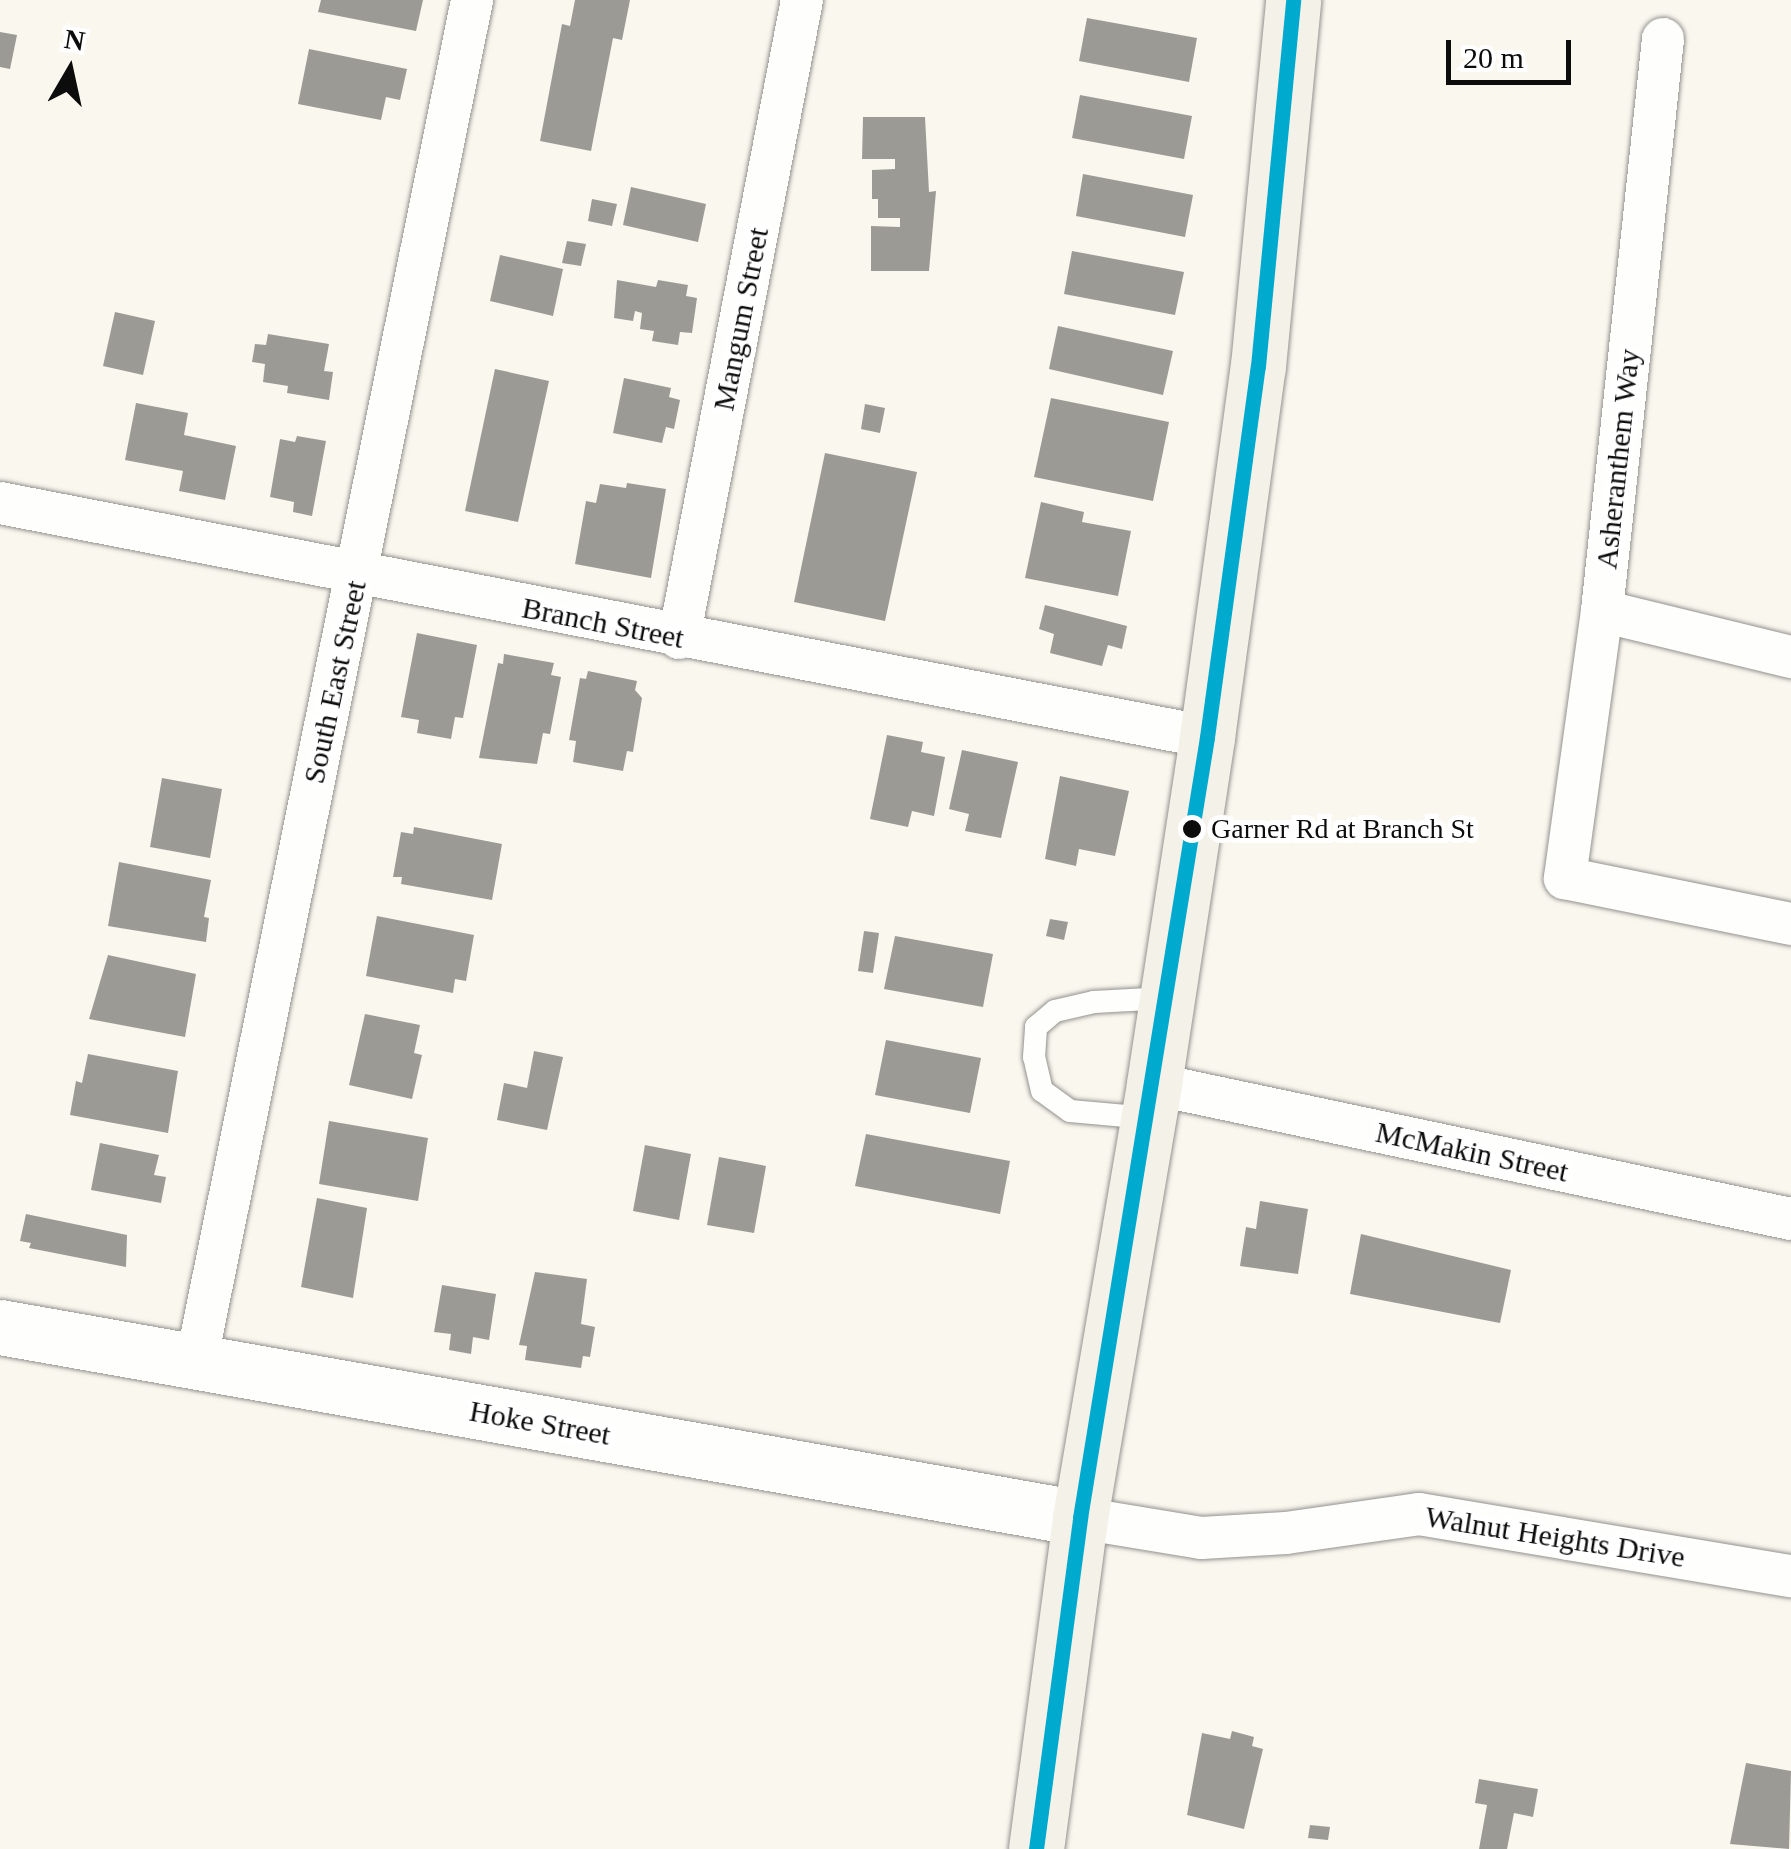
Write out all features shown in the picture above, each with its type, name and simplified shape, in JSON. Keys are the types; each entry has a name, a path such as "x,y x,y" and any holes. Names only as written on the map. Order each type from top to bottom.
{"main road":[{"path":"1036,1849 1080,1518 1151,1101 1207,738 1258,366 1293,0"}],"street":[{"name":"South East Street","path":"196,1363 472,0"},
{"name":"Mangum Street","path":"680,638 802,0"},
{"name":"Asheranthem Way","path":"1663,38 1602,611 1565,878 1791,924"},
{"name":"Branch Street","path":"0,502 1207,738"},
{"path":"1602,611 1791,657"},
{"name":"McMakin Street","path":"1151,1101 1791,1219"},
{"name":"Hoke Street","path":"0,1327 1080,1518"},
{"name":"Walnut Heights Drive","path":"1080,1518 1201,1538 1286,1532 1419,1514 1791,1576"}],"lane":[{"path":"1151,1101 1070,1111 1042,1091 1034,1057 1036,1026 1055,1011 1094,1002 1167,998"}],"building":[{"path":"321,0 423,0 416,31 318,12"},
{"path":"575,0 630,0 622,40 613,38 591,151 540,141 562,24 570,26"},
{"path":"1087,18 1197,38 1189,82 1079,61"},
{"path":"0,32 17,35 10,69 0,67"},
{"path":"309,49 407,69 400,100 386,97 381,120 298,104"},
{"path":"1080,95 1192,116 1184,159 1072,138"},
{"path":"863,117 925,117 929,192 936,191 929,271 871,271 871,226 900,227 900,218 878,218 878,199 872,199 872,170 895,169 895,159 862,159"},
{"path":"1083,174 1193,195 1185,237 1076,216"},
{"path":"631,187 706,204 698,242 623,225"},
{"path":"592,199 617,204 612,226 588,221"},
{"path":"567,241 586,244 581,266 562,263"},
{"path":"1072,251 1184,272 1175,315 1064,294"},
{"path":"500,255 563,269 553,316 490,301"},
{"path":"617,280 656,287 658,280 688,285 686,296 697,298 692,333 680,332 678,345 652,341 654,331 640,329 642,313 635,311 633,321 614,318"},
{"path":"115,312 155,321 143,375 103,366"},
{"path":"1058,326 1173,351 1163,395 1049,369"},
{"path":"268,334 329,344 324,371 333,372 329,400 287,393 288,386 263,382 265,364 252,362 255,344 266,345"},
{"path":"495,369 549,381 518,522 465,511"},
{"path":"624,378 671,388 669,397 680,400 674,429 666,427 662,443 613,433"},
{"path":"1051,398 1169,422 1153,501 1034,477"},
{"path":"136,403 188,413 184,435 236,446 225,500 179,491 183,471 125,460"},
{"path":"865,404 885,408 880,433 861,429"},
{"path":"297,436 326,441 312,516 293,512 294,502 270,497 280,439 295,442"},
{"path":"825,453 917,472 885,621 794,602"},
{"path":"627,483 666,489 651,578 575,564 586,501 596,503 600,484 626,488"},
{"path":"1041,502 1084,512 1082,522 1131,531 1118,596 1025,578"},
{"path":"1045,605 1127,626 1122,649 1108,645 1102,666 1050,653 1054,634 1039,629"},
{"path":"417,633 477,645 463,718 455,717 451,739 417,733 419,720 401,717"},
{"path":"504,654 554,663 551,675 561,677 550,734 543,733 537,764 479,758 498,663 503,664"},
{"path":"588,671 637,681 635,690 642,698 633,752 627,751 623,771 573,762 576,741 569,740 580,678 586,679"},
{"path":"887,735 923,742 921,752 945,757 934,816 912,811 908,827 870,819"},
{"path":"962,750 1018,762 1001,838 965,831 969,814 949,809"},
{"path":"1060,776 1129,791 1115,856 1079,849 1076,866 1045,859"},
{"path":"162,778 222,789 210,858 150,847"},
{"path":"414,827 502,844 492,900 401,884 402,877 393,877 401,832 413,834"},
{"path":"119,862 211,880 204,917 209,918 206,942 108,926"},
{"path":"377,916 474,935 466,981 455,979 453,993 366,976"},
{"path":"1050,919 1068,922 1064,940 1046,936"},
{"path":"864,931 879,933 873,973 858,971"},
{"path":"895,936 993,954 983,1007 884,989"},
{"path":"108,955 196,974 185,1037 89,1019"},
{"path":"365,1014 420,1025 414,1053 422,1055 412,1099 349,1085"},
{"path":"886,1040 981,1058 970,1113 875,1095"},
{"path":"534,1051 563,1057 547,1130 497,1120 504,1083 527,1088"},
{"path":"88,1054 178,1071 168,1133 70,1115 76,1081 82,1083"},
{"path":"329,1121 428,1138 418,1201 319,1184"},
{"path":"866,1134 1010,1161 1000,1214 855,1186"},
{"path":"100,1143 159,1155 154,1175 166,1177 161,1203 91,1190"},
{"path":"645,1145 691,1154 679,1220 633,1211"},
{"path":"719,1157 766,1166 754,1233 707,1225"},
{"path":"317,1198 367,1208 353,1298 301,1287"},
{"path":"1260,1201 1308,1209 1298,1274 1240,1266 1246,1227 1256,1229"},
{"path":"26,1214 127,1235 126,1267 29,1248 31,1243 20,1241"},
{"path":"1361,1234 1511,1270 1500,1323 1350,1294"},
{"path":"535,1272 587,1279 581,1324 595,1327 590,1357 583,1356 581,1368 525,1360 527,1346 519,1345"},
{"path":"442,1285 496,1294 489,1340 473,1337 471,1354 449,1350 451,1334 434,1332"},
{"path":"1232,1731 1254,1737 1252,1746 1263,1749 1244,1829 1187,1815 1202,1733 1230,1739"},
{"path":"1746,1763 1791,1771 1789,1849 1730,1844"},
{"path":"1479,1779 1538,1789 1533,1817 1514,1813 1507,1849 1479,1849 1487,1805 1475,1803"},
{"path":"1310,1825 1330,1827 1328,1840 1308,1838"}],"transit line":[{"name":"20","path":"1036,1849 1080,1518 1207,737 1258,366 1293,0"}],"place":[{"name":"Garner Rd at Branch St","path":"1192,829"}]}
